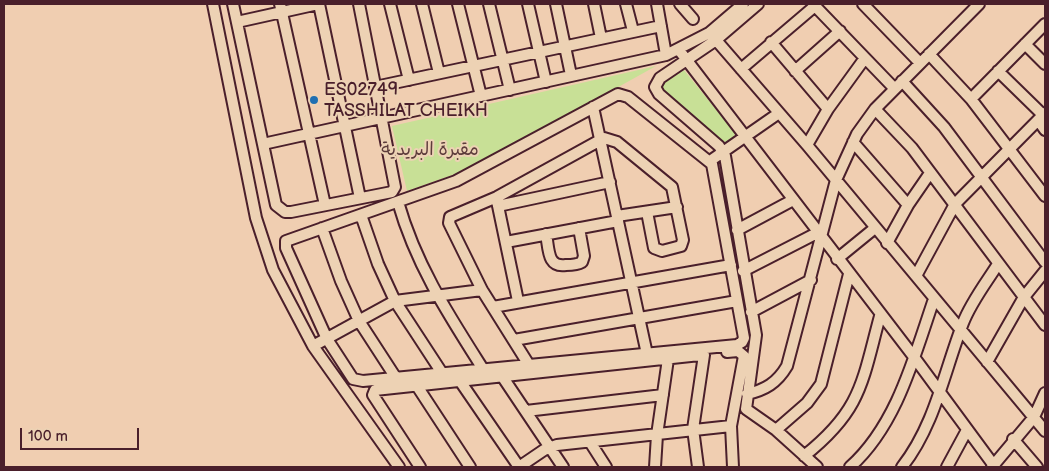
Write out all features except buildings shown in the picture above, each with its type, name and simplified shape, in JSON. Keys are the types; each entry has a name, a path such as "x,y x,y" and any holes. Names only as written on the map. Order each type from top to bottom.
{"street":[{"path":"213,4 256,218 273,270 313,346 399,467"},
{"path":"233,4 276,205 280,209 291,212 392,192 395,187 359,4"},
{"path":"237,22 281,8 318,4 360,198"},
{"path":"390,4 409,80"},
{"path":"422,4 439,73"},
{"path":"458,4 481,96"},
{"path":"489,4 510,90"},
{"path":"528,4 546,82"},
{"path":"556,4 571,75"},
{"path":"594,4 601,38"},
{"path":"626,4 633,31"},
{"path":"657,4 666,55"},
{"path":"680,4 693,19"},
{"path":"758,4 716,40 658,80 656,90 723,152 756,342 745,404 748,410 776,430 817,467"},
{"path":"863,4 920,63"},
{"path":"747,394 771,385 784,372 811,280 818,235 836,180 853,142 874,109 979,4"},
{"path":"263,144 666,55 709,33 740,5"},
{"path":"741,69 814,5 866,58 898,84 944,127 1045,262"},
{"path":"281,8 325,205"},
{"path":"971,99 1045,24"},
{"path":"375,87 661,26"},
{"path":"795,71 840,31"},
{"path":"716,40 807,145 1045,431"},
{"path":"771,42 828,109"},
{"path":"1025,44 1045,64"},
{"path":"679,50 880,316 914,357 993,466 1034,417 1045,393"},
{"path":"929,54 971,99 1045,196"},
{"path":"807,145 828,109 866,58"},
{"path":"998,71 1042,116 1045,130"},
{"path":"615,95 625,95 710,161 713,166 744,338 741,344 396,378 360,381 353,379 327,339 285,246 290,239 465,177 593,107 615,95"},
{"path":"593,107 647,354"},
{"path":"874,109 903,138 1045,324"},
{"path":"710,161 779,113"},
{"path":"916,276 955,204 1042,116"},
{"path":"498,202 600,139 617,142 669,184 674,191 683,242 681,246 675,249 660,251 654,248 646,212"},
{"path":"853,142 908,205"},
{"path":"887,243 908,205 930,172"},
{"path":"529,365 482,290 449,221 452,215 498,202 610,182"},
{"path":"737,230 793,200"},
{"path":"398,202 414,249 436,295 483,369"},
{"path":"498,202 518,301"},
{"path":"506,242 676,207"},
{"path":"361,214 378,264 395,301 442,373"},
{"path":"322,228 341,281 359,321 396,378"},
{"path":"546,234 551,260 554,264 559,266 577,264 582,262 584,256 579,228"},
{"path":"838,259 875,228"},
{"path":"743,271 818,235"},
{"path":"902,467 918,444 940,393 960,331 974,301 998,264"},
{"path":"493,306 731,265"},
{"path":"987,362 1024,297 1045,271"},
{"path":"776,430 807,403 821,384 849,274"},
{"path":"752,312 811,280"},
{"path":"313,346 395,301 482,290"},
{"path":"850,467 868,450 888,420 914,357 934,299"},
{"path":"514,340 737,301"},
{"path":"804,456 832,433 855,402 880,316"},
{"path":"420,467 373,394 376,390 738,351 744,356 731,426 733,467"},
{"path":"698,467 693,429 704,355"},
{"path":"655,467 657,435 668,359"},
{"path":"502,376 564,467"},
{"path":"460,381 519,467 550,447 731,426"},
{"path":"417,386 470,467"},
{"path":"526,411 663,396"},
{"path":"948,467 967,430"},
{"path":"1013,440 1037,467"},
{"path":"590,442 606,467"}],"green space":[{"name":"مقبرة البريدية","path":"656,66 475,167 407,191 392,126"},
{"path":"684,70 735,133 734,137 724,144 663,92 663,84"}],"place":[{"name":"ES02749 TASSHILAT CHEIKH","path":"314,100"}]}
